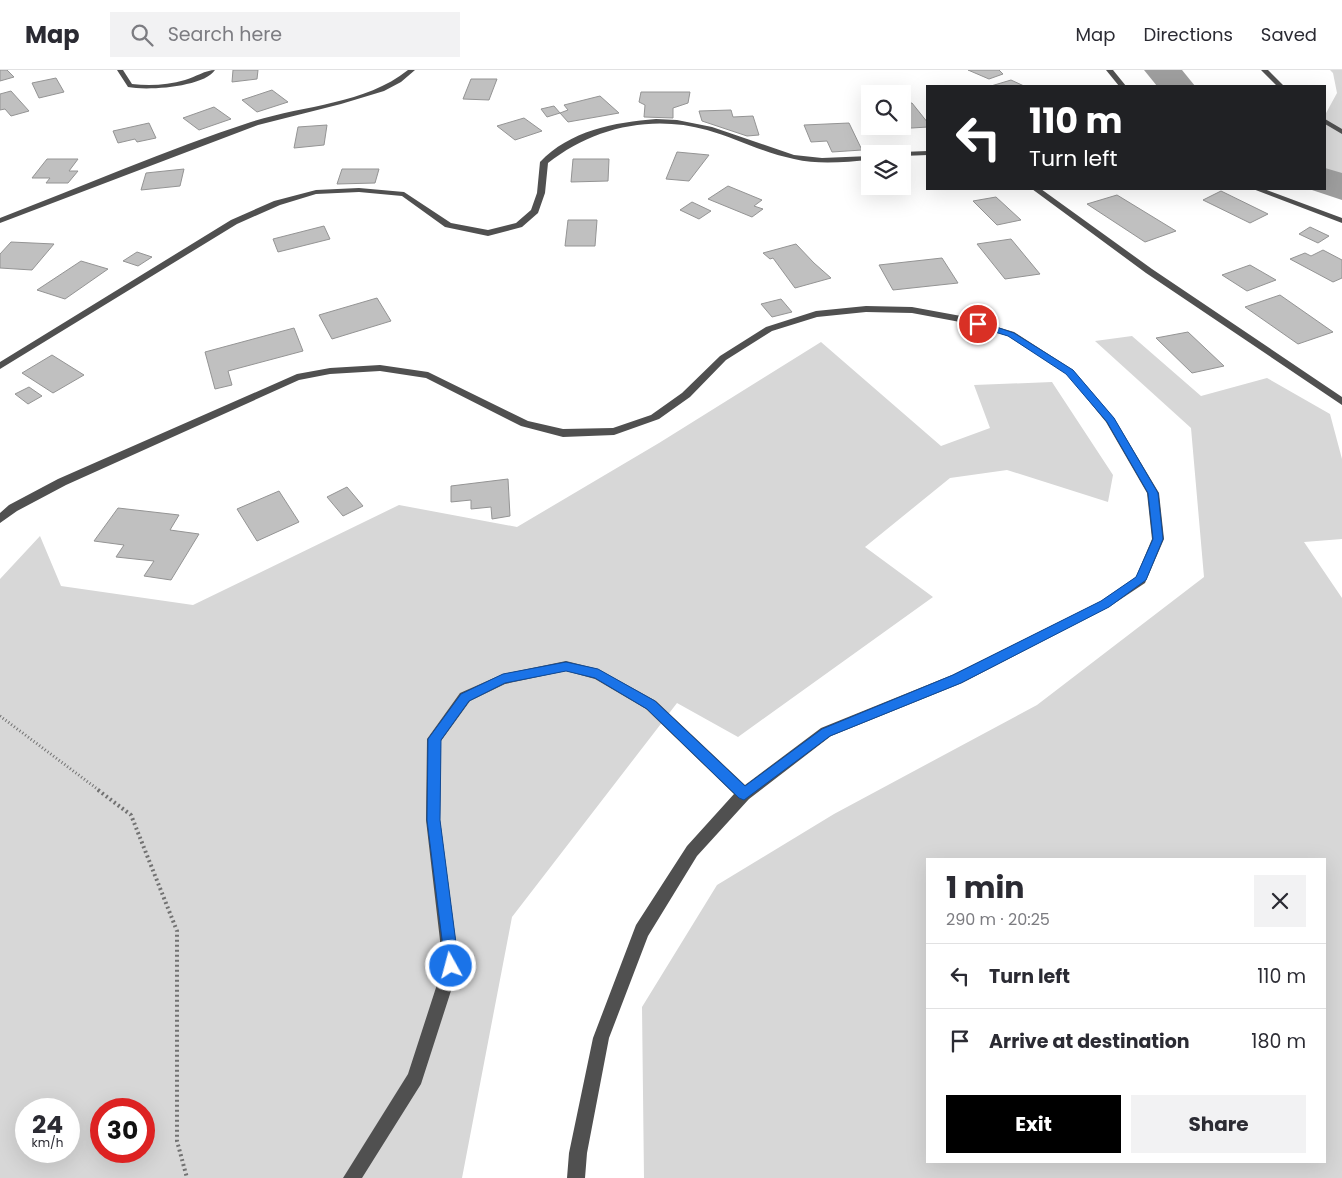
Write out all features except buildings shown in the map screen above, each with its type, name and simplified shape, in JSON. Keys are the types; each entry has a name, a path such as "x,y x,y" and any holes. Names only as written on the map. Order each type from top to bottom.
{"street":[{"path":"120,70 130,86 150,88 180,85 210,73 212,70"},
{"path":"0,221 256,123 375,93 404,78 412,70"},
{"path":"1109,70 1121,85"},
{"path":"1264,70 1280,85"},
{"path":"0,366 234,222 277,203 316,192 358,190 404,194 448,225 488,233 519,225 535,211 541,193 544,162 560,148 589,133 622,124 657,121 697,125 795,157 818,160 861,158"},
{"path":"1326,122 1342,132"},
{"path":"911,154 926,153"},
{"path":"1037,190 1177,291 1342,402"},
{"path":"1260,190 1342,221"},
{"path":"0,519 13,508 71,478 297,377 330,371 380,368 428,374 525,424 563,433 614,431 654,417 686,395 723,358 769,329 816,314 866,309 912,310 961,318 1011,334 1070,372 1110,420 1153,493 1158,539 1141,580 1105,604 957,679 826,732 744,794 692,851 642,931 601,1038 578,1153 576,1178"},
{"path":"352,1178 414,1078 451,966 433,820 434,739 465,698 503,678 566,666 598,674 651,705 744,794"}],"path":[{"path":"0,716 131,815 177,931 177,1141 187,1178"}],"shaded area":[{"path":"1330,70 1342,70 1342,180 1326,172 1326,113 1337,93 1333,73"},
{"path":"1132,336 1201,396 1267,378 1330,414 1342,459 1342,539 1304,542 1342,598 1342,1178 644,1178 642,1007 717,885 834,814 1037,705 1204,577 1191,428 1095,341"},
{"path":"821,342 941,446 990,428 974,385 1052,382 1113,475 1108,502 1007,470 950,478 865,547 933,597 738,737 677,703 512,917 462,1178 0,1178 0,579 40,536 61,586 193,605 399,505 517,527 659,443"}],"waterway":[{"path":"1162,70 1176,85"},
{"path":"1326,181 1342,187"}],"route":[{"path":"451,966 433,820 434,739 465,698 503,678 566,666 598,674 651,705 744,794 826,732 957,679 1105,604 1141,580 1158,539 1153,493 1110,420 1070,372 1011,334 978,324"}]}
